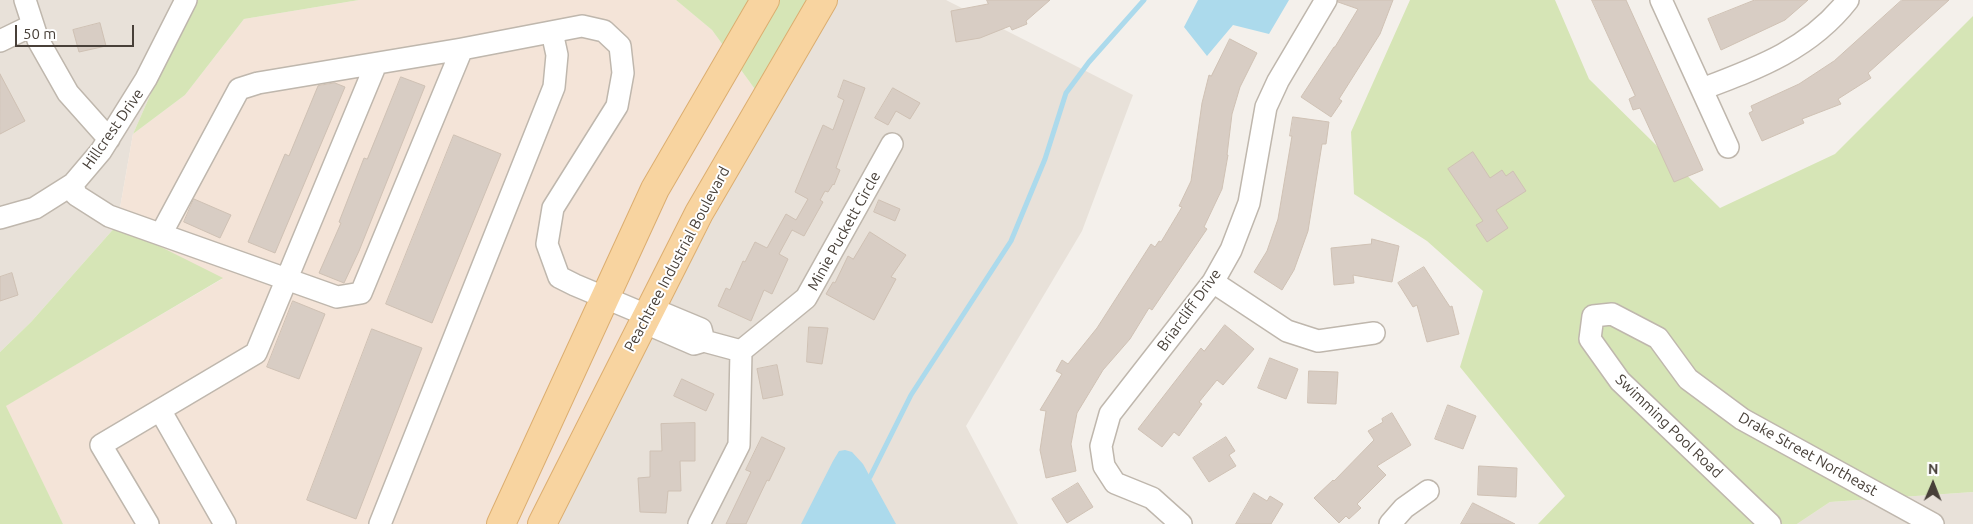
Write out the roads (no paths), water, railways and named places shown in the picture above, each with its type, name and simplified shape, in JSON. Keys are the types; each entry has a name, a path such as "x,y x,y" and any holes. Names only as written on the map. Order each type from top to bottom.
{"main road":[{"path":"501,524 604,296 655,189 765,0"},
{"name":"Peachtree Industrial Boulevard","path":"542,524 649,316 699,213 823,0"}],"street":[{"path":"25,0 38,40 68,93 109,139"},
{"name":"Hillcrest Drive","path":"0,218 35,208 73,184 109,139 146,80 186,0"},
{"name":"Briarcliff Drive","path":"1181,524 1152,498 1115,483 1104,466 1101,446 1110,414 1213,282 1230,250 1249,203 1266,107 1278,80 1326,0"},
{"path":"1661,0 1728,147"},
{"path":"1702,89 1756,69 1796,49 1835,17 1848,0"},
{"path":"0,41 34,25"},
{"path":"161,234 239,89 258,83 462,49 582,26 604,31 620,46 623,73 617,106 553,208 547,244 560,277 649,316 654,326 694,344 704,341 741,351 738,444 699,524"},
{"path":"380,524 554,87 557,55 552,32"},
{"path":"73,184 76,195 109,216 337,297 362,292 462,49"},
{"path":"148,524 101,445 256,353 376,64"},
{"name":"Minie Puckett Circle","path":"741,351 806,298 892,144"},
{"path":"1213,282 1287,330 1318,341 1374,333"},
{"name":"Drake Street Northeast","path":"1593,316 1612,314 1658,338 1688,379 1742,420 1933,524"},
{"name":"Swimming Pool Road","path":"1593,316 1590,340 1620,381 1770,524"},
{"path":"160,410 225,524"},
{"path":"1390,524 1404,508 1428,491"}],"water":[{"path":"1198,0 1289,0 1269,34 1233,25 1207,56 1184,27"},
{"path":"839,451 852,452 863,464 896,524 801,524 833,461"}],"waterway":[{"path":"870,477 911,395 1011,241 1045,159 1066,93 1089,62 1144,0"}]}
